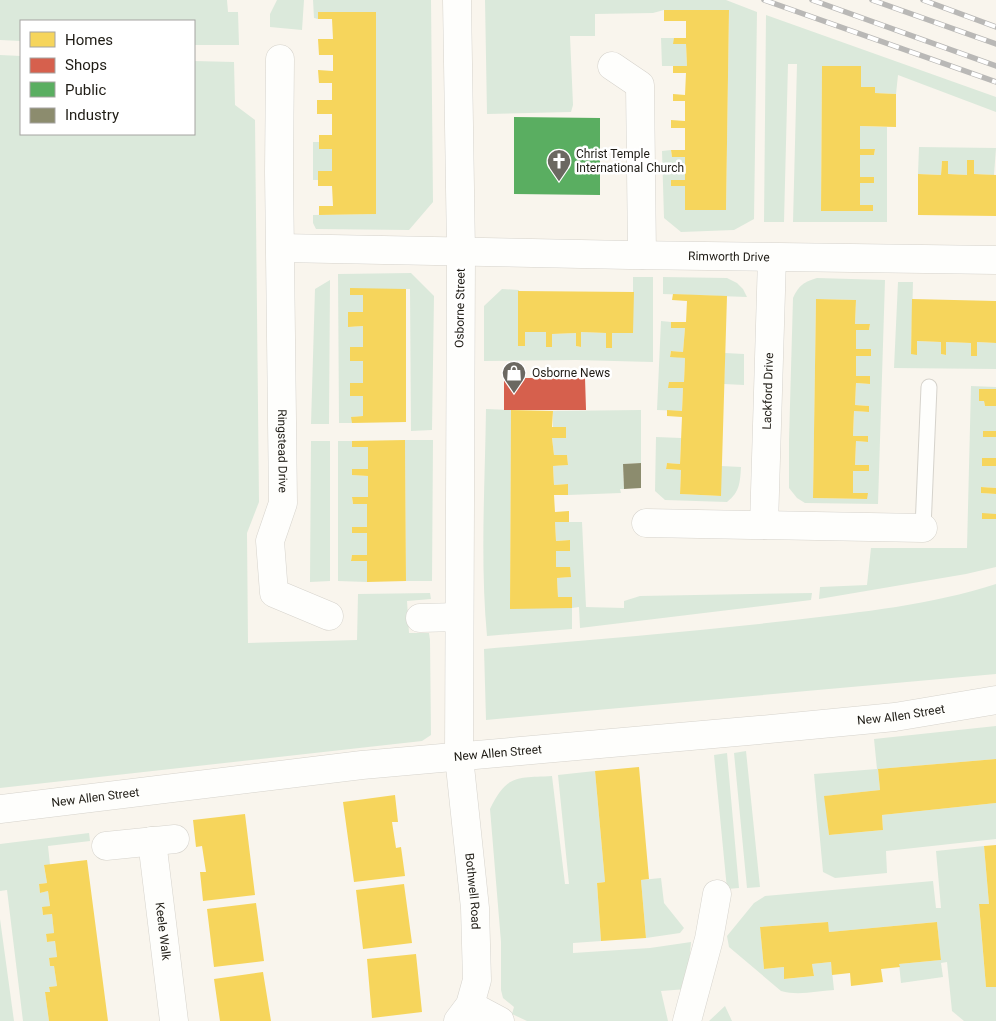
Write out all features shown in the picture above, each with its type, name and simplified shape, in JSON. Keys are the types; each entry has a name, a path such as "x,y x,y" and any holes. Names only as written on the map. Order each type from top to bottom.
{"street":[{"name":"Osborne Street","path":"457,0 460,251 458,758"},
{"name":"Ringstead Drive","path":"280,59 279,172 283,503 270,541 274,593 329,616"},
{"path":"612,66 640,85 642,255"},
{"path":"281,248 460,251"},
{"name":"Rimworth Drive","path":"460,251 772,258 996,260"},
{"name":"Lackford Drive","path":"764,526 772,258"},
{"path":"646,523 923,528"},
{"path":"420,618 458,616"},
{"name":"New Allen Street","path":"0,809 362,765 458,758 895,716 996,700"},
{"name":"Bothwell Road","path":"458,758 476,908 476,980 464,1013"},
{"name":"Keele Walk","path":"106,846 164,840 174,1021"},
{"path":"687,1021 709,939 717,894"},
{"path":"464,1013 500,1021"}],"lane":[{"path":"923,528 928,387"}],"green space":[{"path":"0,0 227,0 228,12 238,12 239,45 195,45 195,20 20,20 20,41 0,40"},
{"path":"277,0 304,0 302,30 270,27 270,14"},
{"path":"313,0 431,0 433,202 409,230 316,229 313,223 313,215 376,214 376,12 319,12 318,19 314,18"},
{"path":"485,0 726,0 757,12 754,219 734,230 681,232 664,218 662,151 671,150 672,157 685,157 685,180 671,181 671,186 685,186 685,209 726,210 729,11 664,10 653,13 595,14 595,36 570,36 573,105 571,112 487,114"},
{"path":"766,15 996,97 996,112 898,75 896,94 875,93 861,87 861,66 822,66 821,211 873,211 873,205 860,205 860,183 874,183 874,177 860,177 860,155 874,155 875,149 860,149 860,126 887,127 887,222 793,222 797,64 788,64 784,222 764,222"},
{"path":"661,38 674,38 674,44 686,44 687,66 662,66"},
{"path":"0,55 20,56 20,135 195,135 195,61 234,62 235,105 255,120 259,502 247,533 248,643 357,640 358,594 430,593 431,599 407,601 409,633 429,633 431,735 422,741 0,788"},
{"path":"313,142 319,142 319,149 332,149 332,171 318,171 318,180 313,180"},
{"path":"919,147 996,148 994,175 974,174 974,160 968,160 967,175 948,174 948,161 942,161 941,175 918,174"},
{"path":"411,273 434,296 432,430 411,431 410,289 350,289 350,295 363,295 363,312 348,312 348,327 363,326 363,347 350,348 350,361 363,361 363,383 350,384 350,396 363,396 363,416 352,417 352,423 339,423 338,274"},
{"path":"633,277 653,277 653,362 576,360 484,361 484,306 502,289 519,290 518,346 525,346 525,332 546,332 546,347 552,347 552,334 576,333 576,346 581,347 581,332 606,333 606,348 612,348 612,333 633,333"},
{"path":"663,277 727,278 737,283 747,297 663,294"},
{"path":"817,278 885,280 878,504 805,503 797,498 789,488 793,298 800,287","holes":["816,299 856,300 855,324 870,324 869,330 856,330 856,349 870,349 871,356 856,356 856,376 870,377 870,384 856,383 855,405 869,406 869,412 854,411 853,436 868,437 868,442 856,441 855,465 868,465 868,471 853,471 853,493 867,493 867,499 813,498"]},
{"path":"330,280 329,424 311,424 315,289"},
{"path":"898,282 913,282 911,354 917,354 917,341 941,342 941,354 946,355 946,342 971,343 971,356 977,356 977,342 996,343 996,369 894,368"},
{"path":"661,321 671,322 671,328 685,328 683,352 671,351 670,356 685,358 684,382 669,382 669,388 683,388 682,411 657,410"},
{"path":"725,353 744,354 744,385 724,384"},
{"path":"971,386 996,387 996,389 979,389 979,400 984,401 985,406 996,406 996,431 983,432 983,437 996,437 996,458 982,458 982,466 996,466 996,488 981,487 981,493 996,494 996,514 982,514 982,519 996,519 996,567 966,574 819,599 820,587 867,585 871,548 967,548"},
{"path":"486,409 511,410 510,608 558,597 557,578 570,577 570,567 556,567 556,551 570,550 569,540 556,541 555,522 582,522 586,607 624,608 624,601 640,596 812,593 811,600 580,628 579,607 572,608 572,629 487,636 483,551"},
{"path":"641,410 641,463 623,464 624,489 620,489 621,493 568,495 568,484 554,485 553,466 568,465 567,455 554,455 552,438 566,437 566,427 553,427 553,411"},
{"path":"656,437 681,438 680,464 667,463 666,469 681,470 680,494 720,496 721,466 741,467 740,482 735,494 727,502 665,500 655,491"},
{"path":"405,440 433,440 432,581 406,581"},
{"path":"311,441 330,441 330,581 310,582"},
{"path":"338,441 352,441 352,447 368,447 368,469 352,469 353,475 368,476 368,497 352,498 353,504 367,504 367,527 352,527 352,533 367,533 367,555 352,555 351,560 367,561 367,582 338,581"},
{"path":"996,584 996,674 486,720 484,649 639,636 845,614 921,603"},
{"path":"996,726 996,759 878,769 880,790 825,796 829,835 883,830 882,815 996,803 996,839 886,851 887,873 835,878 823,872 814,774 877,769 874,739"},
{"path":"746,751 760,887 747,888 734,753"},
{"path":"727,753 739,888 727,889 714,755"},
{"path":"595,771 605,882 597,883 601,941 573,943 573,953 650,948 691,942 687,989 661,991 668,1021 527,1021 512,1014 514,1007 503,998 501,990 501,942 490,809 502,789 514,780 552,776 565,884 569,884 558,775"},
{"path":"89,833 90,841 48,846 50,865 44,866 47,883 39,884 40,893 48,891 50,906 42,908 43,915 52,914 54,933 46,935 47,942 55,941 57,957 49,959 50,966 54,966 57,986 49,987 50,992 45,992 49,1021 23,1021 7,890 0,891 0,844"},
{"path":"984,846 989,904 979,905 986,987 996,987 996,1021 964,1021 952,1011 947,962 941,963 943,977 901,983 899,964 941,960 937,922 829,932 827,922 760,927 764,969 784,967 785,979 814,976 812,964 831,962 834,990 801,993 781,991 729,947 727,936 754,903 765,896 933,881 936,908 941,908 936,851"},
{"path":"661,878 664,903 684,928 680,933 646,938 641,880"},
{"path":"0,919 14,1021 0,1021"},
{"path":"725,1006 732,1021 709,1021"}],"building: Homes":[{"path":"664,10 729,10 726,210 685,210 685,186 671,186 671,180 685,180 685,157 672,157 671,150 685,150 685,128 671,128 671,120 685,121 685,101 673,101 673,94 685,95 686,73 673,73 673,66 687,66 686,44 673,44 674,38 686,38 686,21 664,21"},
{"path":"318,12 376,12 376,214 319,215 319,206 333,206 332,186 318,186 318,171 332,171 332,149 319,149 319,135 332,135 332,114 317,114 317,100 332,100 332,83 319,83 318,70 333,71 333,55 319,55 318,39 333,39 332,19 318,19"},
{"path":"822,66 861,66 861,87 875,87 875,93 896,94 896,127 860,126 860,149 875,149 874,155 860,155 860,177 874,177 874,183 860,183 860,205 873,205 873,211 821,211"},
{"path":"967,160 974,160 974,174 996,175 996,216 918,215 918,174 941,175 942,161 948,161 948,174 967,175"},
{"path":"350,288 406,289 406,422 352,423 351,417 363,416 363,396 350,396 350,383 363,383 363,361 350,361 350,347 363,347 363,326 348,327 348,312 363,312 363,295 350,295"},
{"path":"518,291 634,292 633,333 612,333 612,348 606,348 606,333 581,332 581,347 576,346 576,333 552,334 552,347 546,347 546,332 525,332 525,346 518,346"},
{"path":"673,294 727,296 721,496 680,494 681,470 666,469 667,463 680,464 682,417 667,416 667,410 682,411 683,388 668,388 669,382 684,382 685,358 670,357 671,351 683,352 685,328 671,328 671,322 686,322 687,301 672,300"},
{"path":"816,299 856,300 855,324 870,324 869,330 856,330 856,349 871,349 871,356 856,356 856,376 870,376 870,384 856,383 855,405 869,406 869,412 854,411 853,436 868,436 868,442 856,441 855,465 869,465 869,471 853,471 853,493 868,493 867,499 813,498"},
{"path":"912,299 996,301 996,343 977,342 977,356 971,356 971,343 946,342 946,355 941,354 941,342 917,341 917,355 911,354"},
{"path":"979,389 996,389 996,406 985,406 984,401 979,401"},
{"path":"511,410 553,411 552,427 566,427 566,438 552,438 554,455 567,455 568,465 553,466 554,485 568,484 568,495 554,495 555,512 569,511 569,522 555,522 556,541 570,540 570,551 556,551 556,567 570,567 571,577 557,578 558,597 572,597 572,608 510,609"},
{"path":"983,431 996,431 996,437 983,437"},
{"path":"405,440 406,581 367,582 367,561 351,561 352,555 367,555 367,533 352,533 352,527 367,527 367,504 353,504 352,497 368,497 368,476 352,475 352,469 368,469 368,447 352,447 352,441"},
{"path":"982,458 996,458 996,466 982,466"},
{"path":"981,487 996,488 996,494 981,493"},
{"path":"982,513 996,514 996,519 982,519"},
{"path":"996,759 996,803 882,815 883,830 829,835 824,796 880,790 878,769"},
{"path":"639,767 649,879 641,880 646,938 601,941 597,883 605,882 595,771"},
{"path":"395,795 398,822 392,822 396,848 401,847 405,876 354,882 343,802"},
{"path":"245,814 255,895 203,901 200,872 206,872 202,846 196,847 193,820"},
{"path":"996,845 996,987 986,987 979,904 989,904 984,846"},
{"path":"87,860 108,1021 49,1021 45,992 50,992 49,987 57,986 54,966 50,966 49,958 57,957 55,941 47,942 46,934 54,933 52,914 43,915 42,907 50,906 48,891 40,893 39,884 47,883 44,865"},
{"path":"404,884 412,943 363,949 356,890"},
{"path":"256,903 264,961 214,967 207,909"},
{"path":"828,922 829,932 937,922 941,960 899,964 900,967 881,969 883,982 851,986 850,973 832,975 831,962 812,964 814,976 784,979 784,967 764,969 760,927"},
{"path":"416,954 422,1012 372,1018 367,959"},
{"path":"263,972 271,1021 220,1021 214,979"}],"building: Shops":[{"path":"504,378 585,378 586,410 504,410"}],"building: Public":[{"path":"514,117 600,118 600,195 514,194"}],"building: Industry":[{"path":"641,463 641,488 624,489 623,464"}],"railway":[{"path":"764,0 996,82"},
{"path":"812,0 996,66"},
{"path":"872,0 996,44"},
{"path":"923,0 996,27"}],"place":[{"name":"Christ Temple International Church","path":"559,182"},
{"name":"Osborne News","path":"514,394"}]}
